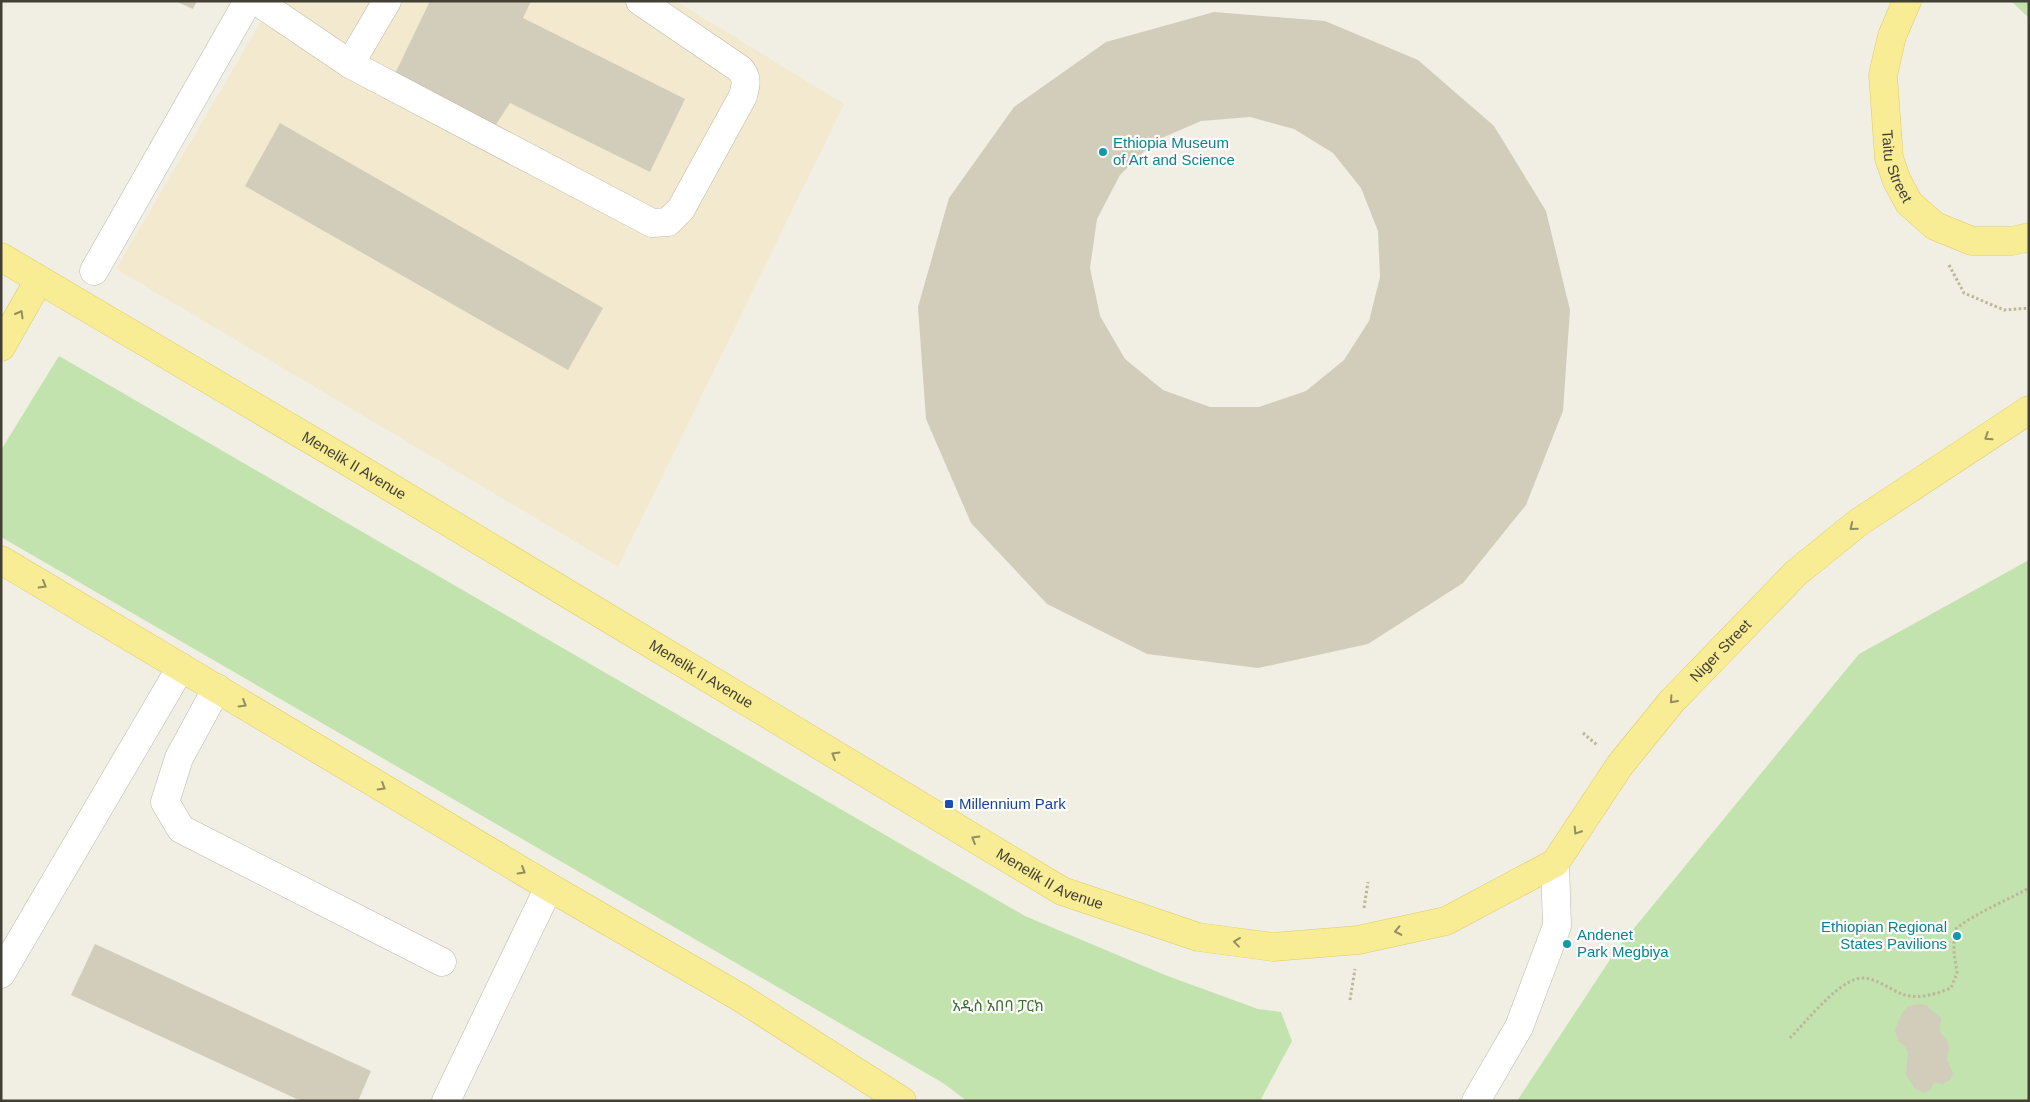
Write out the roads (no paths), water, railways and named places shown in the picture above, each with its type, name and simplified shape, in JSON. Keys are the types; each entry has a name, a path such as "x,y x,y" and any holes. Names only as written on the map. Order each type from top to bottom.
{"main road":[{"name":"Taitu Street","path":"1907,1 1892,36 1884,74 1889,158 1897,182 1909,203 1935,226 1972,242 2012,241 2029,237"},
{"name":"Menelik II Avenue","path":"1,257 350,463 1062,891 1198,937 1273,947 1358,940 1446,921"},
{"path":"1,347 39,280"},
{"name":"Niger Street","path":"1446,921 1555,863 1620,765 1672,701 1796,573 1859,522 2029,410"},
{"path":"1,560 549,887 741,998 902,1101"}],"street":[{"path":"94,271 248,1"},
{"path":"258,1 350,64 652,223 668,222 681,209 743,96 746,76 740,69 640,1"},
{"path":"350,64 388,1"},
{"path":"1,974 180,667"},
{"path":"217,688 179,758 165,802 181,829 442,962"},
{"path":"1476,1101 1519,1027 1557,926 1555,863"},
{"path":"446,1101 549,887"}],"place":[{"name":"Ethiopia Museum of Art and Science","path":"1103,152"},
{"name":"Millennium Park","path":"949,804"},
{"name":"Ethiopian Regional States Pavilions","path":"1957,936"},
{"name":"Andenet Park Megbiya","path":"1567,944"}],"park label":[{"name":"አዲስ አበባ ፓርክ","path":"998,1006"}]}
